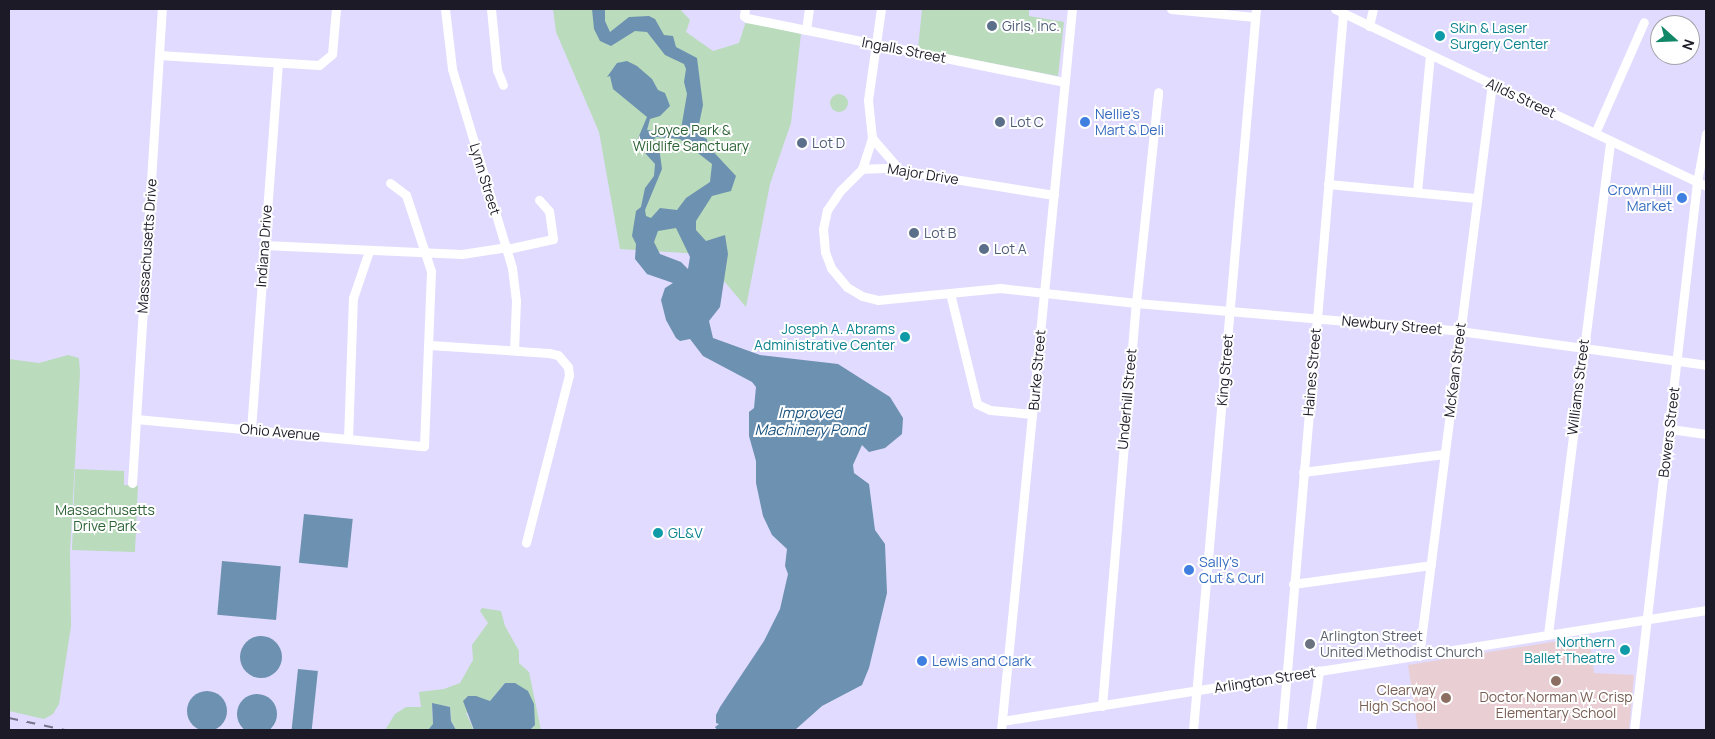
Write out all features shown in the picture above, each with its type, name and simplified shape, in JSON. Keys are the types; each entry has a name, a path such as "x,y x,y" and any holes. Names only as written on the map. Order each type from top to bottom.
{"street":[{"name":"Massachusetts Drive","path":"132,483 162,9"},
{"path":"159,55 316,66 326,62 332,54 336,9"},
{"name":"Lynn Street","path":"445,9 452,69 507,248 515,284 514,350"},
{"path":"491,9 497,70 503,85"},
{"path":"806,30 809,9"},
{"path":"880,9 877,45 867,110 872,138 862,169 840,191 824,218 824,245 835,275 854,292 878,300 990,288 1044,294"},
{"name":"Burke Street","path":"1001,725 1072,9"},
{"path":"1171,9 1255,13"},
{"path":"1370,26 1373,9"},
{"name":"Allds Street","path":"1339,11 1706,186"},
{"name":"Haines Street","path":"1282,730 1285,676 1328,184 1339,11"},
{"name":"Ingalls Street","path":"744,12 806,30 1065,82"},
{"name":"King Street","path":"1193,730 1255,13"},
{"path":"1595,133 1644,22"},
{"path":"1417,192 1430,55"},
{"name":"Indiana Drive","path":"251,430 278,63"},
{"name":"McKean Street","path":"1419,656 1475,198 1492,84"},
{"name":"Underhill Street","path":"1102,706 1136,303 1158,92"},
{"name":"Bowers Street","path":"1634,730 1678,362 1697,182 1706,134"},
{"path":"872,138 899,170"},
{"name":"Williams Street","path":"1548,634 1582,350 1610,140"},
{"name":"Major Drive","path":"862,169 899,170 1054,195"},
{"path":"390,183 406,195 431,271 430,345 549,353 565,361 569,375 526,543"},
{"path":"1328,184 1475,198"},
{"path":"264,245 462,254 507,248 552,239 549,211 539,200"},
{"path":"348,439 353,298 369,250"},
{"path":"950,293 977,404 990,410 1032,414"},
{"name":"Newbury Street","path":"1044,294 1460,331 1582,350 1706,365"},
{"name":"Ohio Avenue","path":"136,419 424,446 430,345"},
{"path":"1670,429 1706,434"},
{"path":"1303,472 1444,454"},
{"path":"1293,584 1431,565"},
{"name":"Arlington Street","path":"1001,725 1196,690 1706,610"},
{"path":"1311,727 1319,671"}],"shaded area":[{"name":"Doctor Norman W. Crisp Elementary School","path":"1589,636 1594,673 1634,675 1629,730 1418,730 1408,665"}],"green space":[{"name":"Joyce Park & Wildlife Sanctuary","path":"553,9 680,9 690,20 686,32 713,51 739,43 746,21 801,34 791,123 770,184 746,307 701,254 620,249 599,132 556,32"},
{"path":"922,9 1029,9 1029,16 1064,22 1058,76 918,49"},
{"path":"839,94 845,97 848,103 845,109 839,112 833,109 830,103 833,97"},
{"path":"68,355 79,358 80,373 70,552 71,626 59,704 53,714 44,719 9,711 9,359 39,363"},
{"name":"Massachusetts Drive Park","path":"75,469 124,471 124,485 138,486 135,552 72,550"},
{"path":"482,608 501,611 505,626 519,651 519,663 529,672 541,730 530,730 535,725 505,683 490,701 466,713 474,730 456,730 451,721 450,707 432,704 433,725 428,730 385,730 395,714 406,707 421,707 419,692 444,689 460,683 473,660 472,645 488,623 480,611"}],"water":[{"name":"Improved Machinery Pond","path":"592,9 605,9 605,21 610,32 629,17 649,16 655,19 664,35 673,36 676,47 697,58 703,105 697,134 707,139 707,145 736,176 731,191 712,196 696,221 696,230 706,241 725,235 728,254 720,307 709,321 713,338 760,355 838,364 890,397 903,418 902,434 885,448 869,452 862,445 853,465 854,473 869,484 875,530 885,544 887,593 869,668 862,685 822,706 795,730 717,730 715,727 719,724 716,723 716,715 720,707 764,641 780,609 788,574 785,566 787,549 772,535 763,516 756,483 756,461 749,436 749,412 754,408 756,387 752,382 703,356 690,339 680,341 676,338 666,320 661,300 665,288 673,283 647,274 635,259 636,244 632,236 636,211 641,207 645,188 654,176 655,164 636,143 647,117 613,89 610,76 607,77 617,63 627,61 637,66 652,79 658,90 665,93 670,106 660,116 650,119 647,130 680,135 687,94 684,82 686,69 684,64 665,55 647,32 635,31 611,46 600,41 594,29","holes":["656,137 680,139 712,164 710,182 686,198 677,210 660,208 651,218 646,216 645,210 662,169 659,147 648,146","676,228 690,257 688,269 681,262 660,254 654,242 658,231"]},
{"path":"304,514 353,519 348,568 299,563"},
{"path":"222,561 281,566 276,620 217,615"},
{"path":"261,636 276,642 282,657 276,672 261,678 246,672 240,657 246,642"},
{"path":"298,669 318,671 312,730 292,730"},
{"path":"505,683 515,683 528,691 534,704 535,725 530,730 474,730 463,701 468,696 476,696 490,701"},
{"path":"211,691 218,694 224,700 227,711 226,719 218,728 211,731 203,731 196,728 188,719 187,707 190,700 199,692"},
{"path":"257,694 271,700 277,714 271,728 257,734 243,728 237,714 243,700"},
{"path":"432,703 450,707 451,721 456,730 428,730 433,724"}],"railway":[{"path":"9,718 65,730"}],"place":[{"name":"Girls, Inc.","path":"992,26"},
{"name":"Skin & Laser Surgery Center","path":"1440,36"},
{"name":"Lot C","path":"1000,122"},
{"name":"Nellie's Mart & Deli","path":"1085,122"},
{"name":"Lot D","path":"802,143"},
{"name":"Crown Hill Market","path":"1682,198"},
{"name":"Lot B","path":"914,233"},
{"name":"Lot A","path":"984,249"},
{"name":"Joseph A. Abrams Administrative Center","path":"905,337"},
{"name":"GL&V","path":"658,533"},
{"name":"Sally's Cut & Curl","path":"1189,570"},
{"name":"Arlington Street United Methodist Church","path":"1310,644"},
{"name":"Northern Ballet Theatre","path":"1625,650"},
{"name":"Lewis and Clark","path":"922,661"},
{"name":"Doctor Norman W. Crisp Elementary School","path":"1556,681"},
{"name":"Clearway High School","path":"1446,698"}]}
